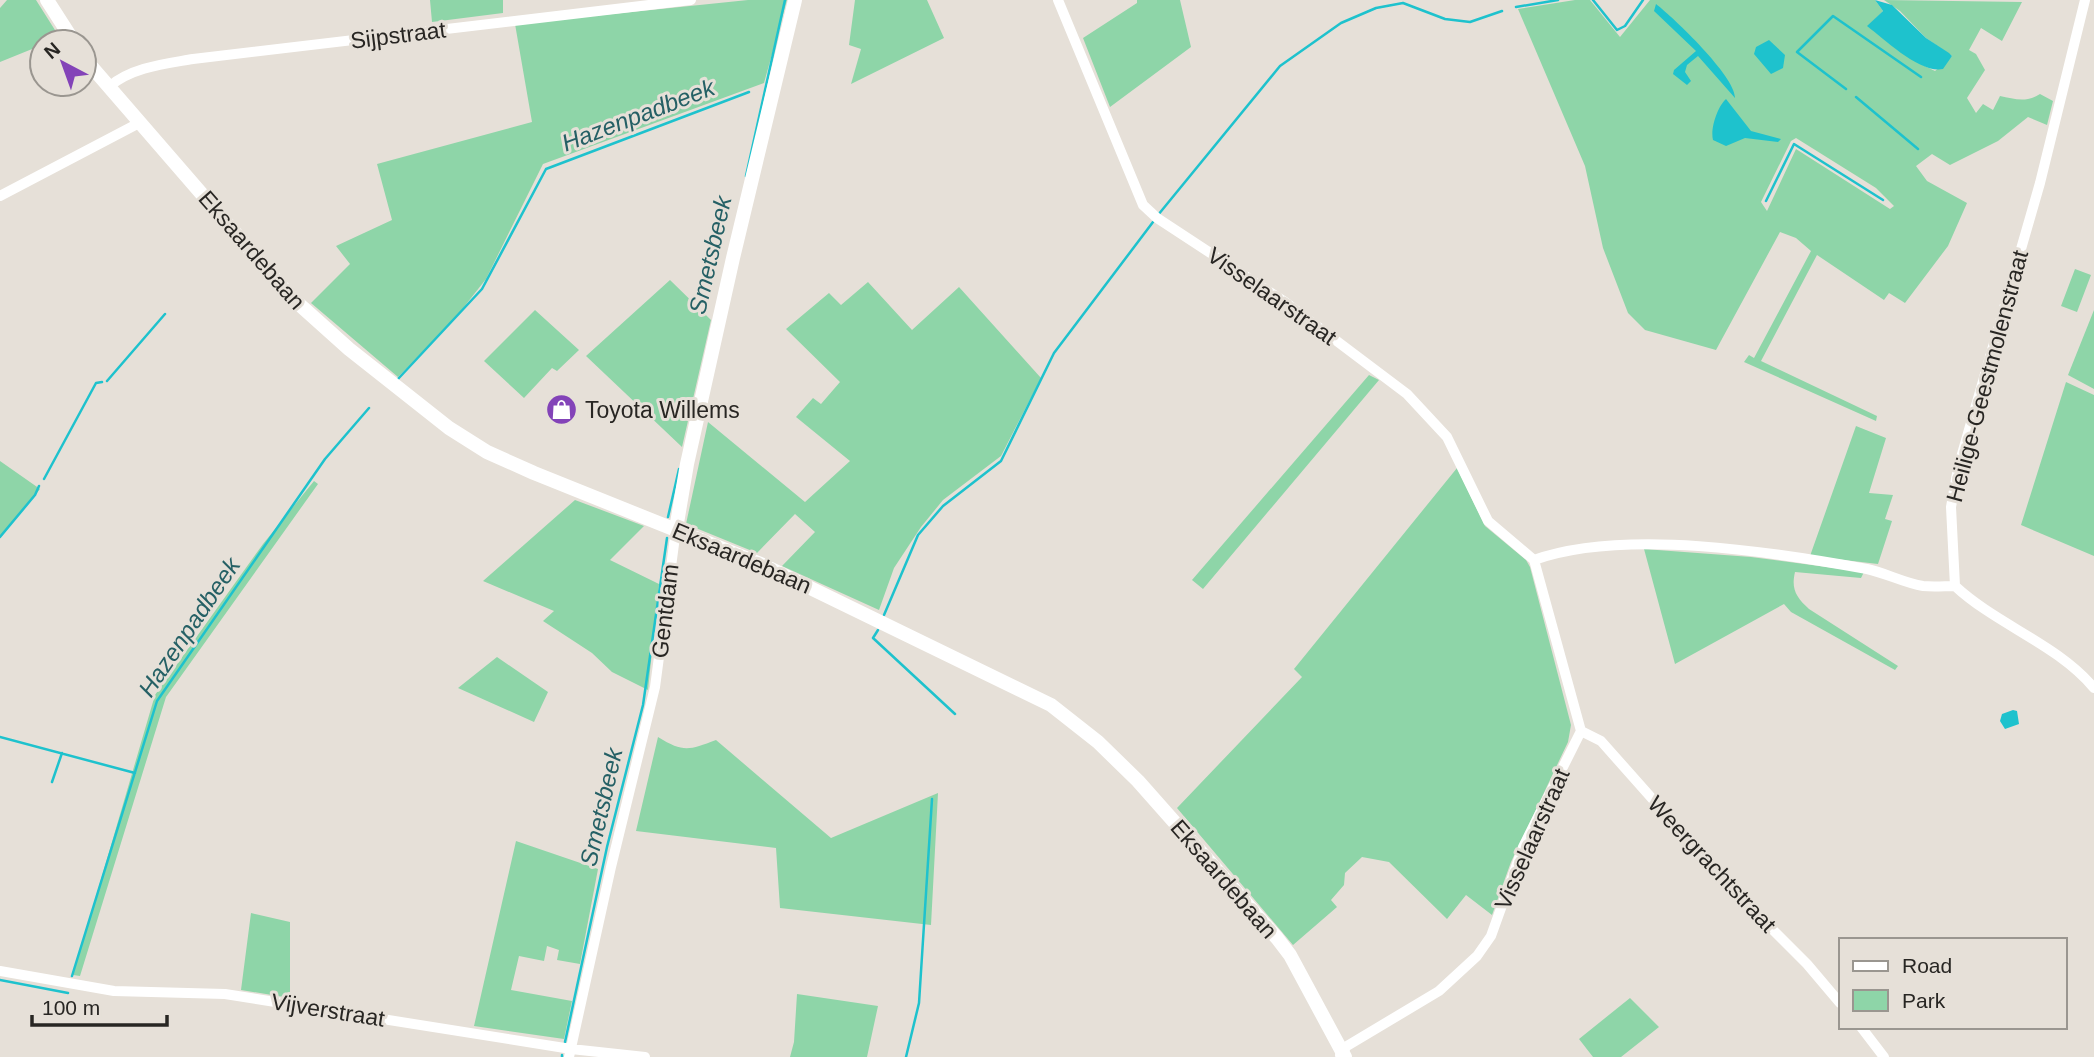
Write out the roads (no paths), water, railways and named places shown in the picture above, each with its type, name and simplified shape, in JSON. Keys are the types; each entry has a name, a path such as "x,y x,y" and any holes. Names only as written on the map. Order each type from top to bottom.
{"main road":[{"path":"47,0 65,28"},
{"name":"Gentdam","path":"676,529 687,464 733,258 795,0"},
{"name":"Eksaardebaan","path":"98,73 291,297 342,344 449,428 511,463 787,576 1005,680 1051,705 1079,726 1138,781 1290,954 1342,1055"}],"street":[{"name":"Sijpstraat","path":"110,86 123,76 151,66 193,59 691,0"},
{"name":"Visselaarstraat","path":"1058,0 1143,205 1157,218 1285,302 1407,394 1447,437 1488,521 1534,560"},
{"name":"Heilige-Geestmolenstraat","path":"1955,586 1951,507 1958,468 2040,183 2084,2"},
{"path":"0,196 141,122"},
{"name":"Gentdam","path":"570,1053 613,855 655,687 676,529"},
{"path":"1581,731 1534,560 1559,551 1609,547 1702,547 1869,570 1922,586 1955,586 1974,604 2058,656 2094,688"},
{"name":"Visselaarstraat","path":"1342,1055 1439,991 1476,956 1492,936 1523,847 1581,731"},
{"name":"Weergrachtstraat","path":"1581,731 1601,741 1735,892 1807,964 1839,1002"},
{"name":"Vijverstraat","path":"0,971 114,991 225,993 570,1053 645,1057"},
{"path":"1863,1029 1884,1057"}],"water":[{"path":"1875,0 1892,5 1926,38 1952,56 1943,69 1934,69 1914,61 1867,26 1883,11"},
{"path":"1656,4 1689,34 1726,76 1735,98 1698,56 1687,65 1685,72 1691,81 1687,85 1673,74 1674,70 1696,51 1654,11"},
{"path":"1769,40 1785,55 1783,68 1771,74 1754,54 1756,47"},
{"path":"1726,99 1751,131 1781,139 1778,142 1745,138 1726,146 1713,140 1715,118"},
{"path":"2017,711 2019,724 2005,729 2000,721 2002,714"}],"waterway":[{"name":"Smetsbeek","path":"746,176 785,0"},
{"path":"1516,7 1558,0"},
{"path":"1593,0 1617,30 1625,26 1643,0"},
{"path":"1158,215 1280,66 1341,23 1376,8 1403,3 1445,19 1470,22 1502,11"},
{"path":"1846,89 1797,52 1833,16 1921,77"},
{"name":"Hazenpadbeek","path":"398,379 482,289 546,169 749,92"},
{"path":"1856,97 1918,149"},
{"path":"1766,201 1794,144 1883,200"},
{"path":"884,615 918,535 943,506 1001,461 1054,353 1153,222"},
{"path":"107,381 165,314"},
{"path":"44,479 96,383 102,382"},
{"name":"Hazenpadbeek","path":"72,976 157,701 325,459 369,408"},
{"name":"Smetsbeek","path":"668,517 679,469"},
{"path":"0,537 35,495 39,486"},
{"name":"Smetsbeek","path":"565,1042 607,847 643,705 667,538"},
{"path":"878,630 873,638 955,714"},
{"path":"0,737 135,773"},
{"path":"52,782 62,753"},
{"path":"906,1057 919,1003 932,799"},
{"name":"Hazenpadbeek","path":"0,980 68,993"}],"place":[{"name":"Toyota Willems","path":"562,410"}]}
